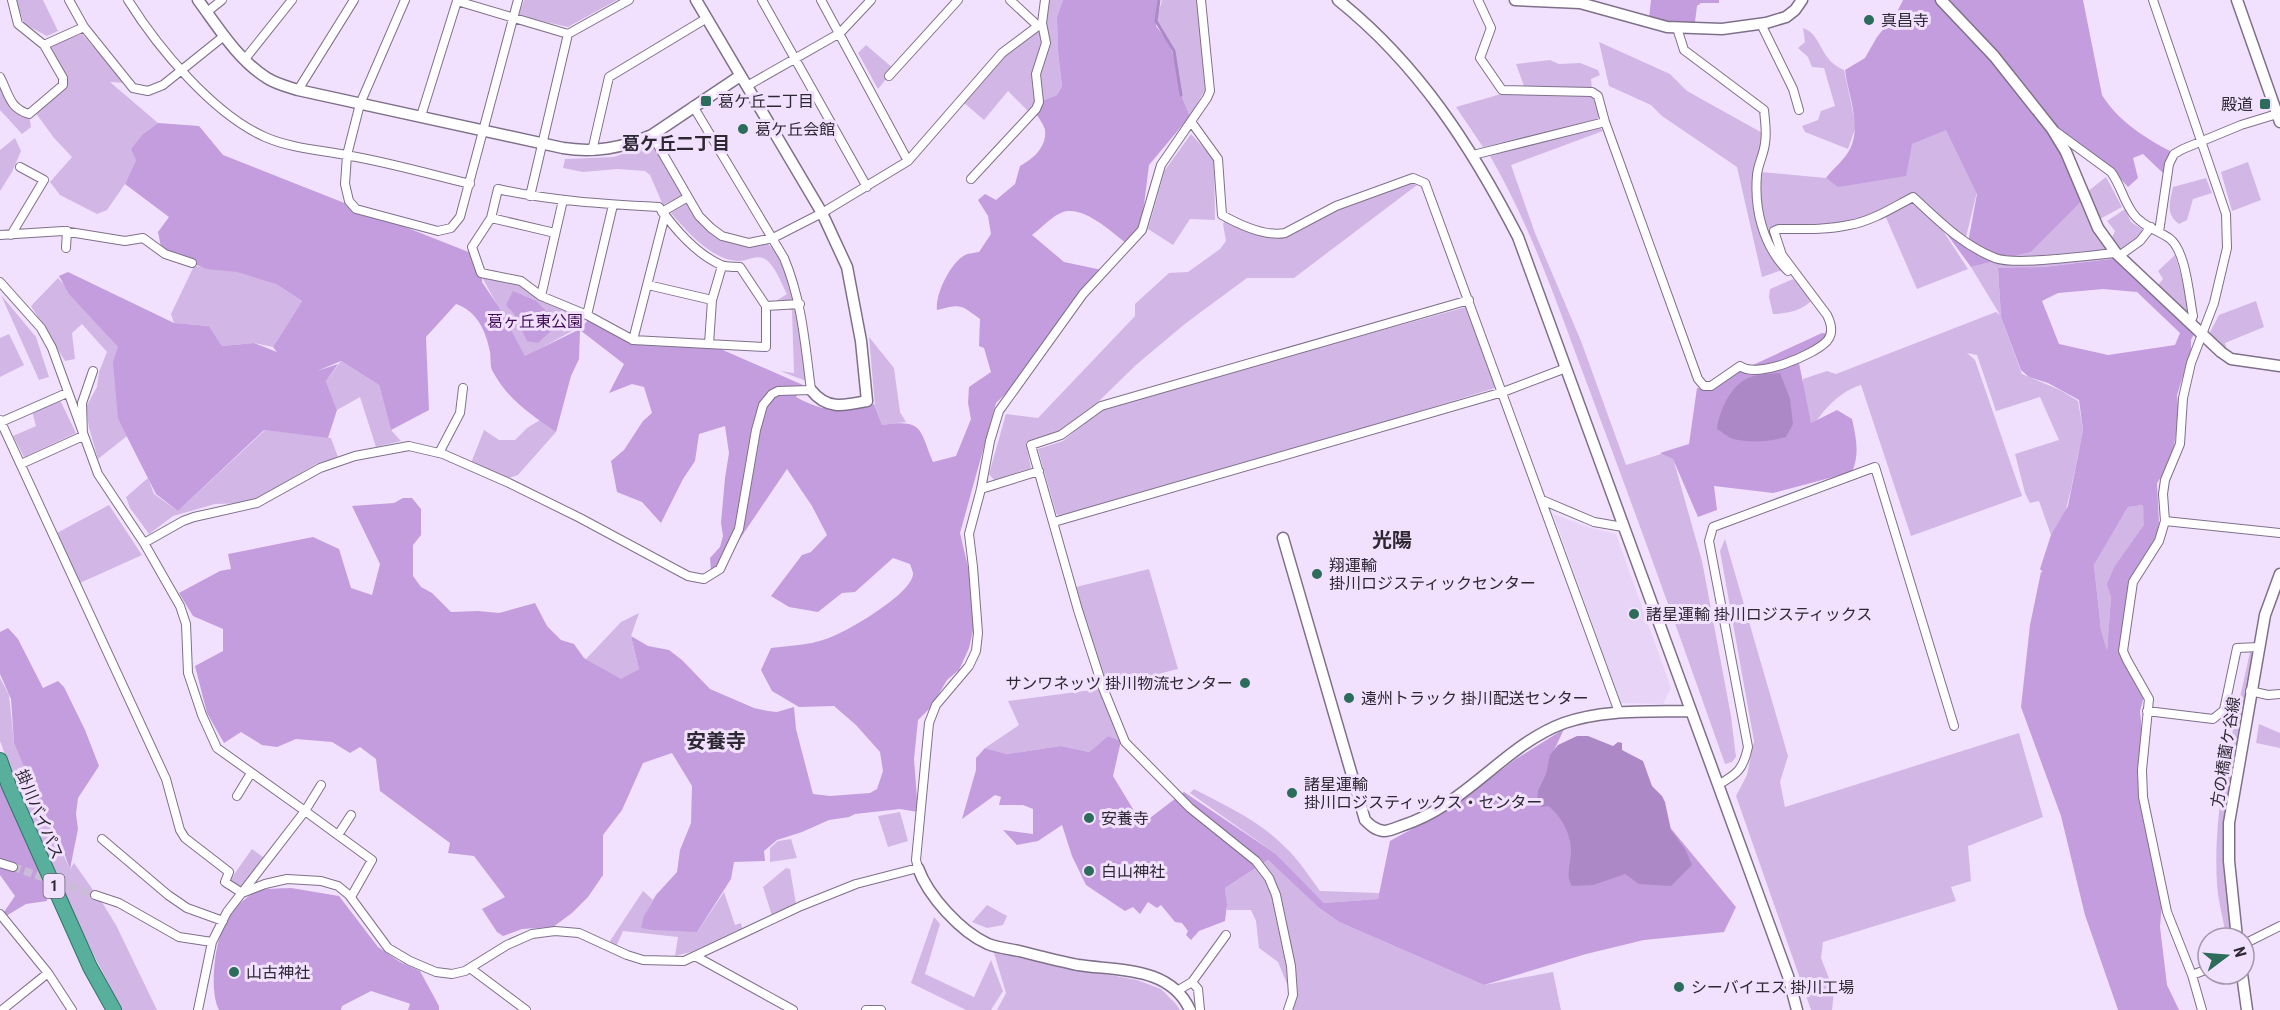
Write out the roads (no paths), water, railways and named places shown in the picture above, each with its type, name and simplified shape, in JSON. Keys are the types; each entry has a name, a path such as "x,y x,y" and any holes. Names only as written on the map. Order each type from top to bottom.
{"highway":[{"name":"掛川バイパス","path":"0,760 9,786 90,967 114,1010"}],"street":[{"path":"0,76 12,104 19,111 29,114 63,85 63,78 44,45 18,24 12,0"},
{"path":"69,0 84,27 132,88 148,91 163,85 224,36"},
{"path":"128,0 182,71 220,111 266,138 470,184"},
{"path":"198,0 224,36 268,79 298,90 582,151 625,146 651,135 740,76"},
{"path":"207,12 222,0"},
{"path":"245,59 292,0"},
{"path":"298,90 354,0"},
{"path":"405,0 360,104 347,155 345,184 349,201 356,209 438,231 451,228 460,217 518,0"},
{"path":"421,116 457,2 568,34 629,0"},
{"path":"693,106 784,258 800,304 810,390 825,404 867,401 861,341 847,267 822,213 696,0"},
{"path":"762,0 867,187"},
{"path":"821,0 908,161"},
{"path":"747,86 840,33 871,0"},
{"path":"889,76 958,0"},
{"path":"1010,0 1040,24"},
{"path":"971,179 1036,109 1039,102 1035,74 1046,43 1040,24 1045,0"},
{"path":"1190,1010 1177,992 1151,975 1129,970 1078,965 989,944 967,930 948,913 930,892 916,860 929,723 936,705 969,666 976,651 978,633 969,534 990,441 1001,406 1083,294 1142,230 1158,173 1208,98 1210,91 1201,0"},
{"path":"1338,0 1402,62 1433,98 1473,155 1518,237 1788,976 1797,1010"},
{"path":"1478,0 1491,28 1480,58 1502,90 1592,92 1598,96 1605,122 1698,379 1704,386 1712,386 1740,366 1744,369 1760,369 1796,360 1827,341 1830,335 1831,323 1782,255 1774,231 1851,225 1874,218 1913,197 1961,240 1997,258 2019,260 2117,255 2140,241 2155,230 2169,164 2175,154 2202,141 2279,116 2237,0"},
{"path":"1515,0 1580,3 1646,22 1677,28 1722,29 1761,24 1786,17 1802,0"},
{"path":"1941,0 1994,56 2052,129 2066,152 2098,228 2117,255 2231,359 2280,366"},
{"path":"2153,0 2226,214 2228,232 2227,248 2214,303 2191,363 2183,399 2180,444 2165,480 2163,494 2165,521 2159,541 2133,582 2123,651 2150,699 2142,770 2143,797 2167,912 2192,975 2202,1010"},
{"path":"592,151 609,77 707,18"},
{"path":"651,135 699,216 722,236 749,243 773,238 822,213 908,161 1002,53 1040,24"},
{"path":"1761,24 1792,89 1799,110"},
{"path":"44,45 84,27"},
{"path":"1677,28 1684,50 1764,110 1766,141 1757,174 1757,204 1767,242 1777,259 1803,285"},
{"path":"530,196 568,34"},
{"path":"1473,155 1605,122"},
{"path":"1192,123 1218,159 1222,215 1256,230 1276,235 1285,233 1336,206 1413,178 1425,183 1619,712"},
{"path":"2052,129 2110,171 2117,180 2132,213 2139,221 2171,239 2180,250 2193,316 2190,324"},
{"path":"11,235 44,180 20,167"},
{"path":"498,189 563,200 658,207 695,248 722,266 740,267 766,306 766,347 633,340 587,315 541,296 521,281 481,273 472,247 491,218 498,189"},
{"path":"633,340 664,213 688,197"},
{"path":"541,296 563,200"},
{"path":"587,315 613,205"},
{"path":"491,218 555,233"},
{"path":"66,248 67,231"},
{"path":"0,235 67,231 125,241 143,238 165,254 192,263"},
{"path":"709,344 712,300 722,266"},
{"path":"0,282 41,328 52,348 98,474 144,543 180,606 186,624 188,673 209,734 217,748 372,860 351,897"},
{"path":"648,285 712,300"},
{"path":"1288,1010 1293,995 1291,966 1276,895 1269,878 1256,861 1190,808 1125,742 1103,688 1078,610 1031,445 1061,435 1101,406 1469,300"},
{"path":"766,306 800,304"},
{"path":"1054,522 1503,392 1566,368"},
{"path":"83,436 82,403 93,371"},
{"path":"439,453 460,413 463,388"},
{"path":"144,543 194,517 257,503 304,475 355,456 409,446 439,453 580,518 687,576 704,579 720,569 739,529 756,430 763,405 772,394 778,391 810,390"},
{"path":"67,393 1,421 166,779 180,830 185,838 229,872 225,882 242,893"},
{"path":"21,464 83,436"},
{"path":"1718,785 1736,774 1745,761 1748,747 1709,541 1713,527 1875,467 1954,726"},
{"path":"981,489 1039,471"},
{"path":"1542,500 1594,522 1623,527"},
{"path":"2165,521 2280,533"},
{"path":"1283,538 1365,820 1373,828 1386,831 1413,823 1432,813 1468,790 1546,730 1566,722 1619,712 1691,711"},
{"name":"方の橋薗ケ谷線","path":"2237,926 2229,861 2229,823 2250,691 2265,615 2280,574"},
{"path":"2147,711 2213,719 2224,710 2237,648 2259,647"},
{"path":"2250,691 2268,695 2280,694"},
{"path":"237,796 251,773"},
{"path":"198,1010 212,942 223,921 321,785"},
{"path":"338,835 351,815"},
{"path":"102,839 168,895 188,908 223,921"},
{"path":"0,863 13,867"},
{"path":"242,893 287,879 338,886 351,897 388,948 436,972 452,974 470,968 507,945 532,934 555,931 579,933 643,960 684,961 801,906 856,884 918,868"},
{"path":"95,895 119,903 179,937 212,942"},
{"path":"0,914 48,974 72,1010"},
{"path":"2256,938 2280,926"},
{"path":"1177,992 1192,982 1226,935"},
{"path":"695,956 793,1010"},
{"path":"470,968 526,1010"},
{"path":"2,1010 48,974"},
{"path":"2192,975 2196,974"},
{"path":"1192,982 1198,989 1200,1010"},
{"path":"2244,986 2247,1010"},
{"path":"866,1010 881,1010"}],"waterway":[{"path":"1159,0 1156,21 1174,51 1181,95"}],"tunnel":[{"path":"13,867 95,895"}],"place":[{"name":"真昌寺","path":"1869,20"},
{"name":"葛ケ丘二丁目","path":"706,101"},
{"name":"殿道","path":"2265,104"},
{"name":"葛ケ丘会館","path":"743,129"},
{"name":"翔運輸 掛川ロジスティックセンター","path":"1317,574"},
{"name":"諸星運輸 掛川ロジスティックス","path":"1634,614"},
{"name":"サンワネッツ 掛川物流センター","path":"1245,683"},
{"name":"遠州トラック 掛川配送センター","path":"1349,698"},
{"name":"諸星運輸 掛川ロジスティックス・センター","path":"1292,793"},
{"name":"安養寺","path":"1089,818"},
{"name":"白山神社","path":"1089,871"},
{"name":"山古神社","path":"234,972"},
{"name":"シーバイエス 掛川工場","path":"1679,987"}],"district":[{"name":"葛ケ丘二丁目","path":"676,144"},
{"name":"光陽","path":"1392,540"},
{"name":"安養寺","path":"716,741"}],"park label":[{"name":"葛ヶ丘東公園","path":"535,321"}]}
